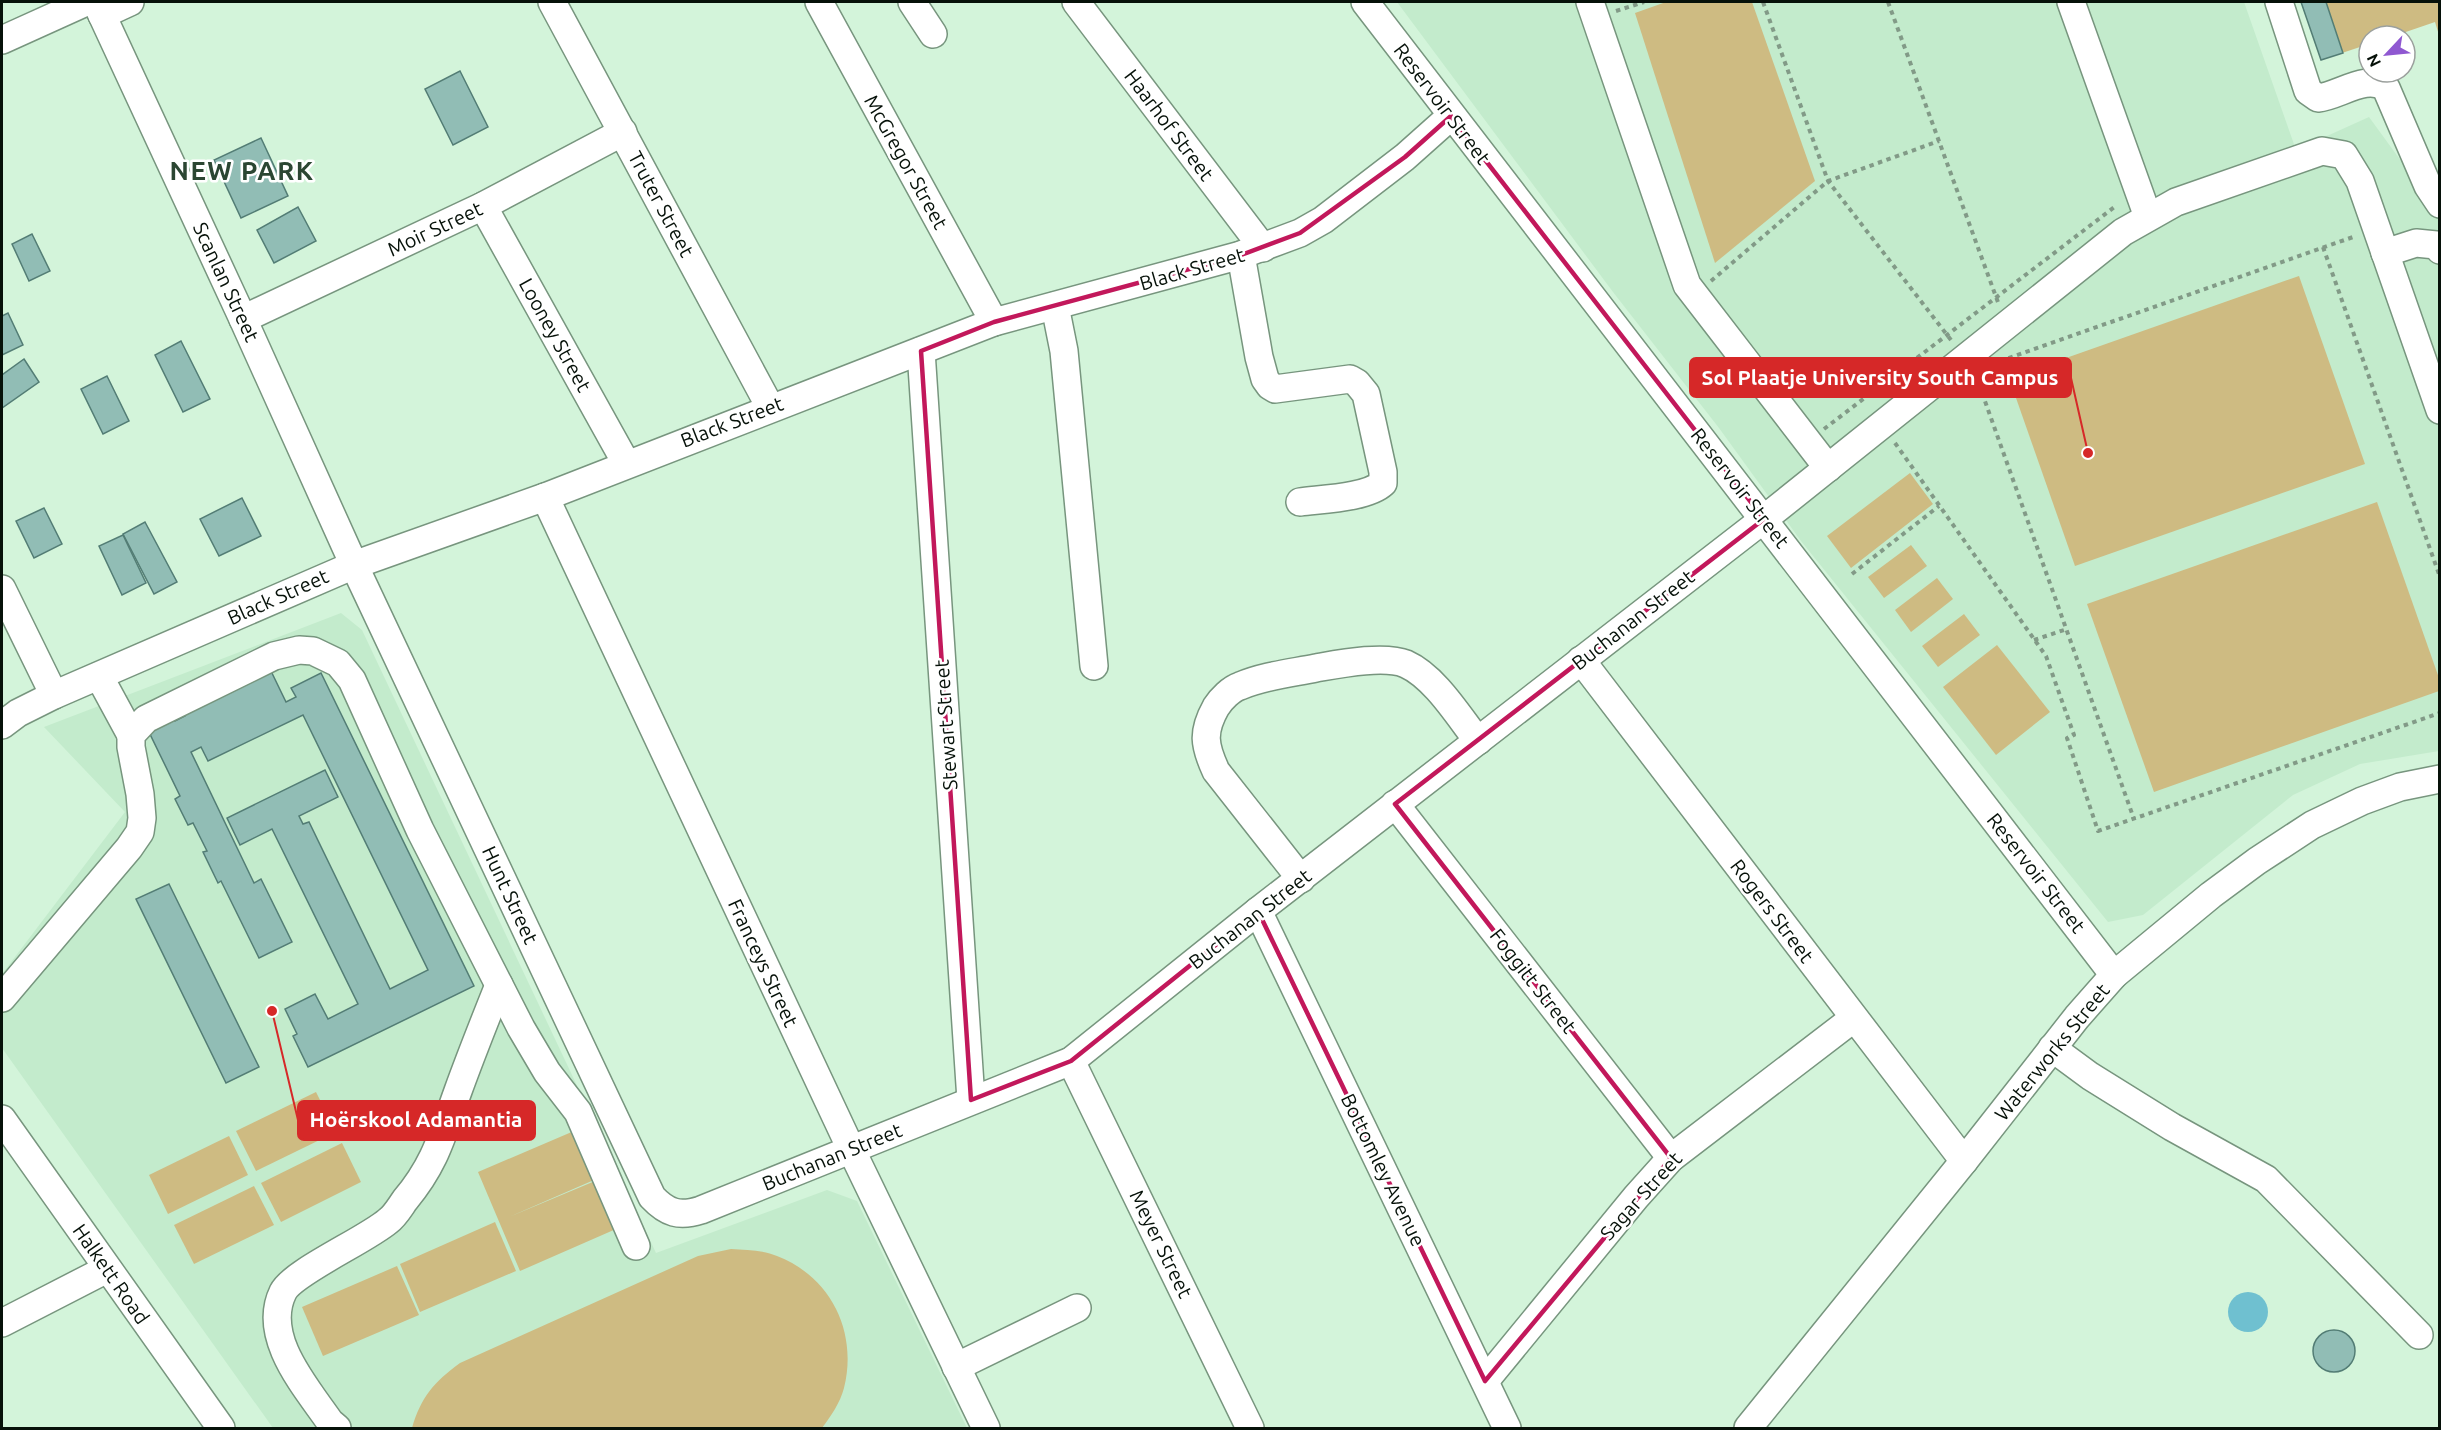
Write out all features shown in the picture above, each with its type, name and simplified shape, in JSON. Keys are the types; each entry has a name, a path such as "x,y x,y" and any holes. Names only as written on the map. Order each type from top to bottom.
{"street":[{"path":"2,40 94,6 130,2"},
{"name":"Truter Street","path":"552,2 770,407"},
{"name":"McGregor Street","path":"819,2 993,322"},
{"path":"912,2 933,34"},
{"name":"Haarhof Street","path":"1076,2 1252,252"},
{"name":"Reservoir Street","path":"1365,2 2114,975"},
{"path":"2071,2 2148,217"},
{"path":"2279,2 2308,91 2318,99 2367,83 2377,83 2386,88 2428,186 2439,204"},
{"name":"Scanlan Street","path":"94,6 243,319 354,565"},
{"path":"1592,10 1687,285 1828,468"},
{"name":"Black Street","path":"2,725 18,713 54,695 354,565 545,496 993,322 1252,252 1300,233 1323,220 1405,157 1451,116"},
{"name":"Moir Street","path":"243,319 483,206 622,132"},
{"name":"Buchanan Street","path":"677,1214 701,1210 1071,1060 1395,804 1764,519 2123,232 2148,217 2176,202 2322,152 2344,155 2360,181 2380,241"},
{"name":"Looney Street","path":"483,206 626,463"},
{"path":"2439,250 2436,245 2380,241 2439,410"},
{"path":"1252,252 1259,357 1265,379 1270,386 1275,388 1350,379 1358,383 1366,394 1383,472 1383,483 1378,488 1365,493 1300,502"},
{"path":"1055,306 1064,351 1094,666"},
{"name":"Stewart Street","path":"921,351 971,1100"},
{"name":"Franceys Street","path":"545,496 850,1149 986,1428"},
{"name":"Hunt Street","path":"354,565 652,1197 669,1212 677,1214"},
{"path":"2,589 54,695"},
{"path":"131,735 146,719 274,656 299,650 313,651 338,663 352,680 420,830 526,1037 547,1072 578,1113 636,1246"},
{"name":"Rogers Street","path":"1581,660 1964,1161"},
{"path":"1301,879 1222,780 1208,755 1205,739 1206,724 1220,701 1238,686 1269,677 1339,664 1387,661 1404,663 1421,672 1478,741"},
{"path":"2,998 140,832 142,818 140,794 131,747 131,735 99,676"},
{"name":"Waterworks Street","path":"1748,1428 1964,1161 2052,1048 2114,975 2211,895 2312,825 2362,801 2400,787 2439,779"},
{"name":"Foggitt Street","path":"1395,804 1671,1158"},
{"name":"Bottomley Avenue","path":"1258,911 1508,1428"},
{"path":"336,1428 294,1370 281,1341 277,1318 282,1292 307,1271 347,1249 389,1221 422,1179 438,1151 499,985"},
{"name":"Sagar Street","path":"1485,1381 1671,1158 1854,1018"},
{"path":"2052,1048 2090,1076 2172,1127 2266,1179 2419,1335"},
{"name":"Meyer Street","path":"1071,1060 1250,1428"},
{"name":"Halkett Road","path":"2,1119 221,1428"},
{"path":"2,1323 107,1269"},
{"path":"956,1367 1077,1308"}],"path":[{"path":"1592,10 1643,2"},
{"path":"1763,2 1828,181 1954,343"},
{"path":"1888,2 2006,325"},
{"path":"1695,296 1828,181 1939,141"},
{"path":"1807,441 2117,205"},
{"path":"1996,362 2323,248 2380,241"},
{"path":"2323,248 2439,577"},
{"path":"1974,370 2134,819"},
{"path":"1881,425 2046,656 2074,735 2067,738 2098,831 2439,713"},
{"path":"1852,574 1939,506"},
{"path":"2034,640 2067,629"}],"highlighted area":[{"path":"1451,116 1764,519 1395,804 1671,1158 1485,1381 1258,911 1071,1061 971,1100 921,351 994,322 1241,255 1300,233 1405,157"}],"shaded area":[{"path":"1397,2 2244,2 2296,150 2369,117 2439,213 2439,751 2360,764 2293,795 2143,915 2108,922 1801,541 1719,428 1613,292"},
{"path":"1666,2 1752,2 1815,181 1715,263 1635,13"},
{"path":"2301,2 2439,2 2439,35 2435,22 2417,28 2417,24 2357,24 2357,48 2321,60"},
{"path":"2299,276 2365,464 2075,566 2009,378"},
{"path":"1910,473 1933,504 1851,568 1827,536"},
{"path":"2377,502 2439,678 2439,691 2154,792 2087,604"},
{"path":"1911,545 1927,566 1884,598 1868,577"},
{"path":"1937,578 1953,599 1911,632 1895,610"},
{"path":"341,613 362,630 656,1253 827,1190 857,1201 967,1428 273,1428 2,1048 2,974 125,812 44,727"},
{"path":"1964,614 1980,635 1938,667 1922,646"},
{"path":"1997,645 2050,712 1996,755 1943,687"},
{"path":"316,1092 336,1132 256,1171 236,1131"},
{"path":"574,1131 594,1180 509,1217 595,1181 616,1229 520,1271 478,1172"},
{"path":"229,1136 248,1175 168,1214 149,1175"},
{"path":"342,1143 361,1182 281,1222 261,1183"},
{"path":"254,1186 274,1225 194,1264 174,1225"},
{"path":"495,1222 516,1271 420,1312 400,1264"},
{"path":"731,1249 766,1253 796,1265 826,1292 836,1309 847,1347 847,1367 840,1399 822,1428 412,1428 424,1399 443,1377 460,1363 698,1256"},
{"path":"397,1266 419,1315 323,1356 302,1307"}],"water":[{"path":"2248,1292 2256,1293 2262,1298 2267,1304 2267,1320 2262,1326 2256,1331 2248,1332 2240,1331 2234,1326 2229,1320 2228,1312 2229,1304 2234,1298 2240,1293"}],"building":[{"path":"2301,2 2326,2 2343,53 2321,60"},
{"path":"460,71 488,127 453,145 425,89"},
{"path":"261,138 288,196 241,218 214,160"},
{"path":"298,207 316,241 274,263 257,230"},
{"path":"32,234 50,271 29,281 12,244"},
{"path":"8,313 23,345 2,355 2,316"},
{"path":"181,341 210,399 183,412 155,355"},
{"path":"24,359 39,382 2,408 2,375"},
{"path":"107,376 129,421 103,434 81,389"},
{"path":"242,498 261,536 219,556 200,519"},
{"path":"44,508 62,544 34,558 16,521"},
{"path":"145,522 177,582 154,594 123,534"},
{"path":"123,535 146,583 122,595 99,546"},
{"path":"270,669 286,702 296,697 291,688 321,673 474,986 308,1067 293,1036 297,1034 285,1009 315,994 328,1019 358,1004 272,829 240,845 227,818 325,770 338,797 299,816 303,824 309,822 390,989 428,970 303,715 208,761 201,747 191,752 254,883 261,879 292,942 259,958 221,881 218,883 203,852 207,851 193,823 188,825 175,799 180,796 148,730 174,718 175,721 185,716 183,711"},
{"path":"169,884 259,1067 226,1083 136,899"},
{"path":"2334,1330 2342,1331 2349,1336 2354,1343 2354,1359 2349,1366 2342,1371 2334,1372 2326,1371 2319,1366 2314,1359 2313,1351 2314,1343 2319,1336 2326,1331"}],"place":[{"name":"Sol Plaatje University South Campus","path":"2088,453"},
{"name":"Hoërskool Adamantia","path":"272,1011"}],"district":[{"name":"NEW PARK","path":"242,171"}]}
